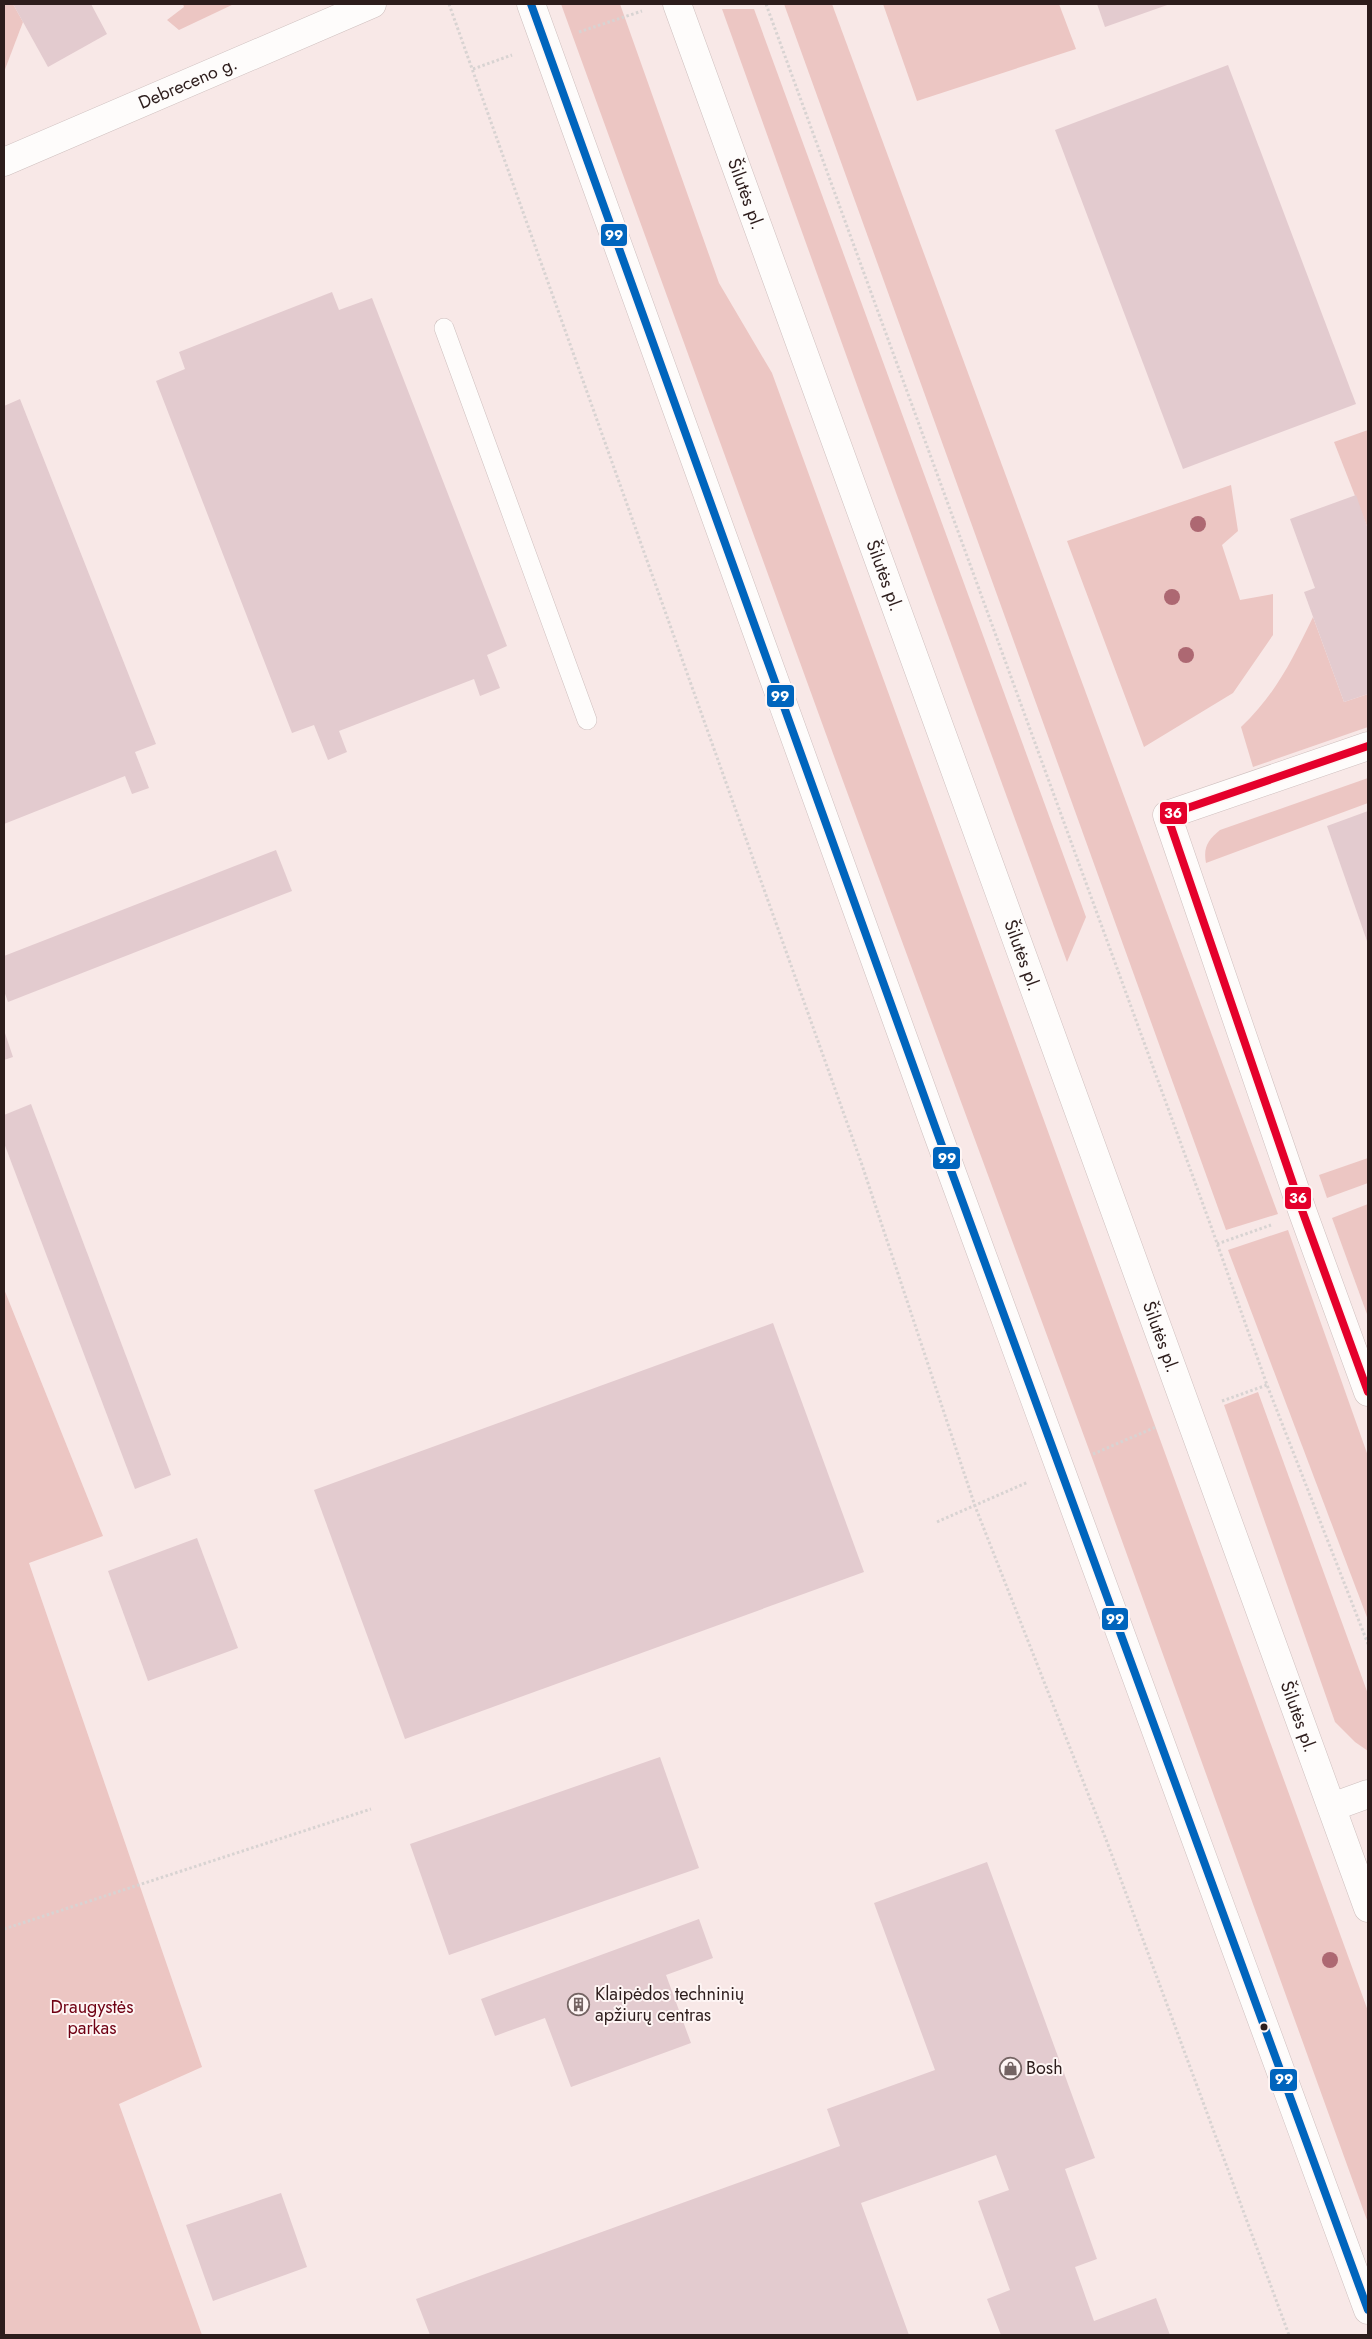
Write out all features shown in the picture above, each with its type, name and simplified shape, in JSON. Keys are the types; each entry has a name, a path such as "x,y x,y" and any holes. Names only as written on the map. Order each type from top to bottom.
{"main road":[{"name":"Debreceno g.","path":"4,162 372,4"},
{"path":"531,4 1059,1468 1368,2310"},
{"name":"Šilutės pl.","path":"677,4 1368,1908"},
{"path":"1368,746 1167,814 1303,1213 1368,1392"},
{"path":"1332,1807 1368,1794"}],"lane":[{"path":"444,328 587,720"}],"path":[{"path":"449,4 692,692 861,1162 975,1506 1107,1842 1289,2335"},
{"path":"766,4 1217,1244 1266,1385 1368,1644"},
{"path":"1217,1244 1303,1213"},
{"path":"937,1522 1188,1413 1266,1385"},
{"path":"4,1929 371,1809"}],"green space":[{"path":"4,4 13,4 23,22 4,72"},
{"path":"183,4 234,4 179,30 167,20 184,7"},
{"path":"561,4 620,4 719,283 772,373 1368,2011 1368,2223 1095,1466 843,781"},
{"path":"784,4 832,4 1278,1214 1226,1230"},
{"path":"883,4 1059,4 1076,49 917,101"},
{"path":"722,9 754,9 1086,917 1067,962 863,402"},
{"path":"1368,430 1368,529 1334,442"},
{"path":"1231,485 1238,531 1222,545 1240,600 1273,594 1273,635 1233,693 1144,747 1067,541"},
{"path":"1313,617 1344,702 1368,694 1368,727 1253,767 1241,727 1274,689"},
{"path":"1368,778 1368,803 1206,863 1205,852 1207,844 1220,830"},
{"path":"1368,1158 1368,1183 1327,1198 1319,1175"},
{"path":"1368,1204 1368,1317 1332,1218"},
{"path":"1288,1230 1368,1456 1368,1620 1228,1250"},
{"name":"Draugystės parkas","path":"4,1289 103,1536 29,1563 202,2067 119,2104 202,2335 4,2335"},
{"path":"1258,1392 1368,1694 1368,1751 1355,1742 1335,1722 1224,1405"}],"building":[{"path":"13,4 91,4 107,34 48,67"},
{"path":"1097,4 1170,4 1105,27"},
{"path":"1228,65 1356,404 1183,469 1055,130"},
{"path":"332,292 339,310 372,298 507,646 487,655 500,688 480,696 474,679 339,731 347,752 328,760 314,725 292,733 156,381 185,369 179,352"},
{"path":"20,399 156,744 135,752 149,788 132,794 125,776 4,824 4,406"},
{"path":"1356,495 1368,529 1368,694 1344,702 1304,592 1315,588 1290,519"},
{"path":"1368,811 1368,944 1327,826"},
{"path":"276,850 292,891 8,1002 4,991 4,956"},
{"path":"4,1030 13,1057 4,1060"},
{"path":"31,1104 171,1475 135,1489 4,1143 4,1115"},
{"path":"773,1323 864,1572 405,1739 314,1490"},
{"path":"197,1538 238,1648 148,1681 108,1571"},
{"path":"660,1757 699,1868 449,1955 410,1844"},
{"path":"987,1862 1095,2158 1065,2169 1097,2259 1075,2267 1094,2321 1156,2298 1170,2335 1001,2335 987,2299 1010,2290 978,2201 1009,2190 996,2155 861,2203 909,2335 430,2335 416,2299 840,2146 827,2109 935,2070 874,1903"},
{"name":"Klaipėdos techninių apžiurų centras","path":"699,1919 713,1958 666,1975 691,2043 571,2087 545,2018 495,2036 481,1999"},
{"path":"281,2193 307,2267 213,2301 186,2225"}],"transit line":[{"name":"99","path":"531,4 937,1132 1368,2310"},
{"name":"36","path":"1368,746 1167,815 1303,1213 1368,1392"}],"place":[{"name":"Klaipėdos techninių apžiurų centras","path":"579,2004"},
{"name":"Bosh","path":"1010,2068"}]}
